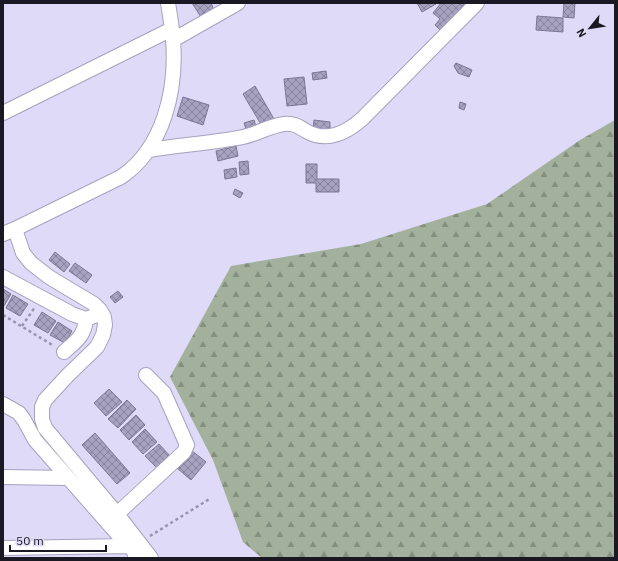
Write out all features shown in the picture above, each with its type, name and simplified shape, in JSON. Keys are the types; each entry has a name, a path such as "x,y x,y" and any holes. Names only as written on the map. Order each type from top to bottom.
{"street":[{"path":"136,558 134,542 118,514 45,428 42,419 42,407 46,400 68,375 97,347 103,335 105,325 104,317 100,310 39,270 23,253 9,231 121,177 149,150 158,134 169,96 172,74 172,34 168,3"},
{"path":"3,113 238,3"},
{"path":"149,150 244,136 284,124 297,125 307,132 326,136 340,134 349,130 362,119 477,3"},
{"path":"3,277 72,314 86,319 94,316 100,310"},
{"path":"64,352 80,337 85,329 86,319"},
{"path":"118,514 184,452 187,445 164,393 146,375"},
{"path":"3,404 19,413 35,440 68,478 150,558"},
{"path":"3,477 68,478"},
{"path":"3,548 134,542"}],"path":[{"path":"22,326 41,298"},
{"path":"3,315 64,352"},
{"path":"134,542 211,498"}],"green space":[{"path":"615,120 615,558 262,558 243,542 213,460 170,377 231,266 361,244 487,204 580,140"}],"building":[{"path":"192,3 211,3 214,10 201,17"},
{"path":"417,3 436,3 436,4 422,12"},
{"path":"441,3 464,4 442,32 435,25 440,19 433,13"},
{"path":"564,3 575,3 574,18 563,17"},
{"path":"537,16 563,18 563,32 536,30"},
{"path":"456,63 472,70 469,77 458,73 454,66"},
{"path":"326,71 327,78 313,80 312,73"},
{"path":"304,77 307,104 287,106 284,79"},
{"path":"255,86 274,119 262,126 243,94"},
{"path":"183,97 209,105 203,125 177,116"},
{"path":"460,102 466,104 464,110 459,108"},
{"path":"254,120 257,129 247,132 244,123"},
{"path":"314,120 330,122 330,132 313,130"},
{"path":"236,146 238,156 218,161 216,151"},
{"path":"248,161 249,174 240,175 239,162"},
{"path":"306,164 317,164 317,179 339,179 339,192 316,192 316,183 306,183"},
{"path":"236,168 237,177 225,179 224,170"},
{"path":"235,189 243,193 240,198 233,194"},
{"path":"55,252 70,264 64,272 49,260"},
{"path":"75,263 92,275 86,283 69,271"},
{"path":"3,289 11,294 4,306 3,306"},
{"path":"118,291 123,297 115,303 110,297"},
{"path":"13,295 28,304 20,316 6,308"},
{"path":"42,312 56,321 48,333 34,325"},
{"path":"58,322 72,331 65,343 50,335"},
{"path":"109,389 122,402 106,416 94,403"},
{"path":"127,400 136,409 118,428 108,419"},
{"path":"136,415 145,425 129,440 120,430"},
{"path":"145,429 157,442 143,454 132,442"},
{"path":"95,433 130,473 117,484 82,445"},
{"path":"159,444 170,456 157,468 145,456"},
{"path":"191,450 206,462 191,480 177,468"}]}
